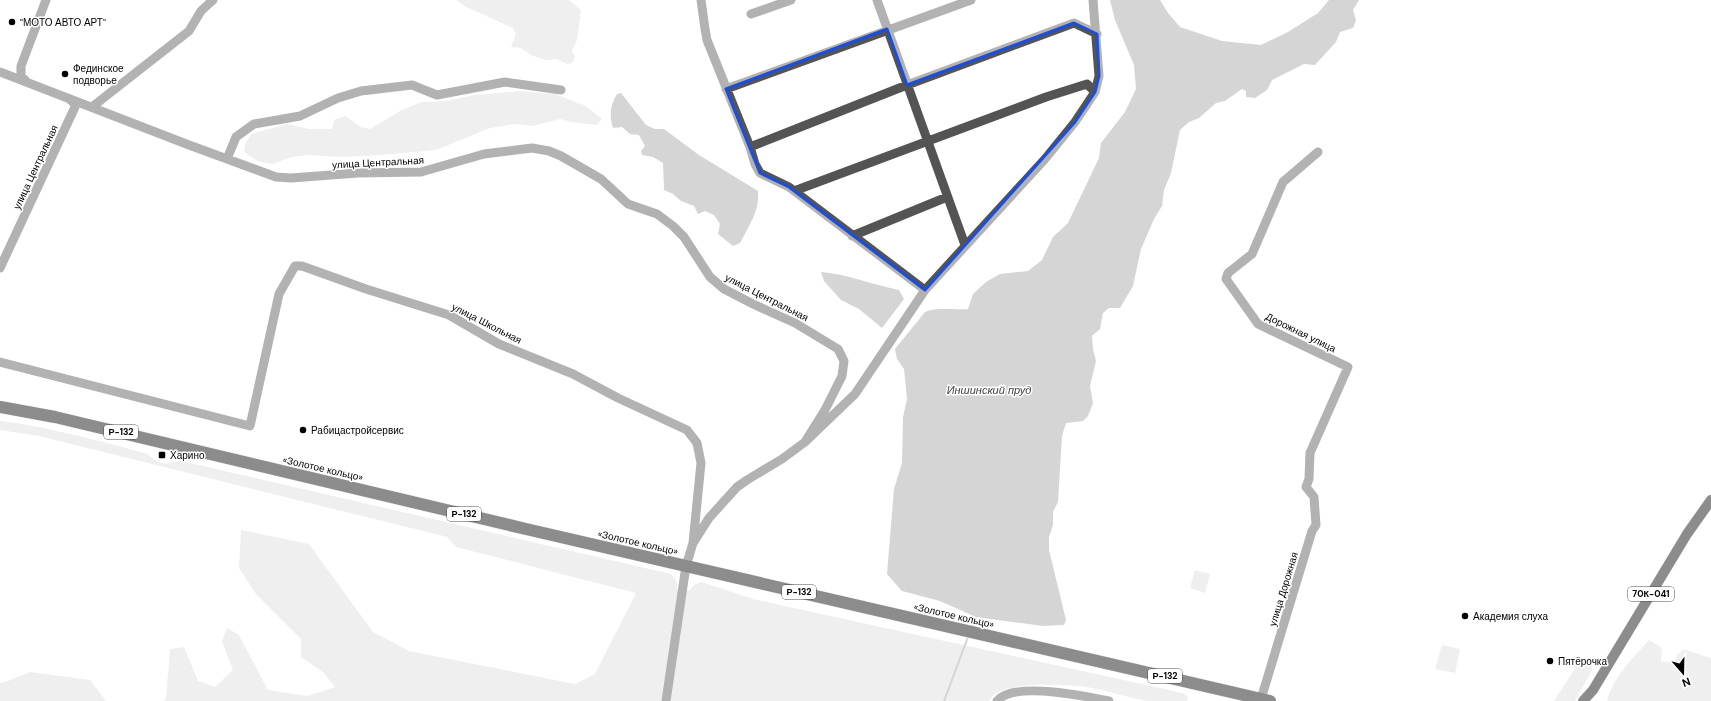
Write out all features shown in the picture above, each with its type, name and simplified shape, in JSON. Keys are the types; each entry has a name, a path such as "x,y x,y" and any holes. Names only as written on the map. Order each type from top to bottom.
{"highway":[{"name":"«Золотое кольцо»","path":"0,407 62,419 686,566 1266,700"}],"main road":[{"name":"70К-041","path":"1583,701 1593,690 1687,534 1711,500"},
{"name":"70К-041","path":"1591,701 1593,690"}],"street":[{"path":"26,81 21,76 21,66 46,0"},
{"path":"92,107 189,31 201,11 213,0"},
{"path":"701,0 704,29 707,40 750,147 754,164 760,173 794,191 925,290"},
{"path":"751,14 791,0"},
{"path":"877,0 965,245"},
{"path":"726,89 887,29 971,0"},
{"path":"666,701 686,566 693,542 709,518 737,487 782,460 805,442 855,394 925,290 1045,158 1075,122 1095,92 1099,76 1093,0"},
{"path":"750,147 907,85 1074,23 1096,34"},
{"path":"0,72 70,98"},
{"path":"227,159 236,137 254,124 300,116 338,98 361,91 412,85 438,95 505,82 561,90"},
{"path":"794,191 1046,97 1087,84 1095,92"},
{"name":"улица Центральная","path":"70,98 268,176 283,178 358,173 421,172 484,154 532,148 545,150 561,156 601,179 628,204 657,214 673,226 687,241 710,277 724,289 795,323 838,349 844,361 842,376 825,410 805,442"},
{"name":"улица Центральная","path":"0,268 75,107 70,98"},
{"name":"Дорожная улица","path":"1306,487 1309,479 1310,453 1348,367 1258,324 1226,279 1228,273 1252,254 1283,182 1318,152"},
{"path":"852,236 947,197"},
{"name":"улица Школьная","path":"0,362 250,426 279,292 295,266 302,266 366,289 448,315 499,344 573,374 618,398 688,430 698,447 701,463 693,542"},
{"name":"улица Дорожная","path":"1266,700 1312,531 1316,525 1314,497 1306,487"},
{"path":"997,701 1008,693 1030,691 1066,693 1109,701"}],"highlighted area":[{"path":"1074,23 1097,34 1099,76 1095,92 1075,122 925,290 789,187 760,173 726,89 887,29 907,85"}],"shaded area":[{"path":"457,0 569,0 581,10 577,40 572,51 575,57 572,63 567,64 557,59 545,60 531,55 521,48 511,47 516,34 513,28 464,6"},
{"path":"521,91 555,94 586,106 602,119 597,125 571,122 560,119 533,126 514,124 490,128 436,150 341,157 307,155 292,157 272,164 257,161 244,152 245,144 251,134 287,124 309,129 332,129 334,120 345,116 361,127 370,129 402,110 421,102 447,101 475,95"},
{"path":"0,421 93,439 148,454 155,460 163,463 181,461 671,574 677,582 677,590 689,591 694,585 701,582 757,600 1165,689 1185,694 1188,697 1187,701 1147,701 1087,687 1069,685 1030,685 1004,690 995,694 989,701 163,701 166,699 170,649 184,647 198,681 215,687 233,670 222,641 227,628 239,635 268,690 307,696 335,687 323,672 301,657 301,639 256,594 239,568 241,530 309,544 373,632 409,651 575,684 595,674 636,593 456,547 447,537 39,436 0,430"},
{"path":"1195,570 1210,574 1205,593 1190,588"},
{"path":"1649,640 1662,648 1661,661 1675,663 1677,656 1683,649 1711,658 1711,701 1607,701 1619,676"},
{"path":"1442,645 1460,649 1455,673 1435,669"},
{"path":"1579,662 1592,665 1592,670 1575,701 1554,701"},
{"path":"30,672 90,680 106,701 0,701 0,683"}],"water":[{"name":"Иншинский пруд","path":"1110,0 1160,0 1168,13 1180,27 1222,41 1261,45 1288,32 1318,13 1329,0 1359,0 1353,10 1356,20 1353,28 1340,32 1336,42 1315,65 1304,64 1272,80 1267,90 1255,98 1246,97 1246,91 1242,89 1225,101 1216,103 1199,118 1189,122 1180,130 1171,173 1164,190 1162,206 1154,219 1141,249 1133,286 1120,308 1109,308 1103,313 1100,329 1092,336 1096,361 1090,386 1093,403 1088,416 1083,421 1066,423 1062,436 1058,502 1053,512 1053,525 1049,537 1049,550 1066,620 1064,625 1043,626 976,617 940,601 902,591 887,574 894,489 902,463 903,417 907,399 904,369 897,359 895,349 925,312 940,309 968,309 973,294 986,282 1000,274 1028,271 1042,260 1053,237 1068,223 1099,158 1101,143 1125,112 1136,89 1134,65 1115,20"},
{"path":"621,93 646,125 655,129 664,129 699,155 758,191 756,211 740,243 733,246 718,234 720,224 714,215 705,211 698,214 694,206 681,201 673,194 664,190 663,163 653,157 642,155 641,151 645,146 639,135 630,134 622,127 613,128 611,119 612,106 617,94"},
{"path":"821,272 841,275 899,290 904,299 882,328 859,309 841,300 824,281"}],"waterway":[{"path":"972,627 976,617"},
{"path":"944,701 968,637"}],"place":[{"name":"\"МОТО АВТО АРТ\"","path":"12,22"},
{"name":"Фединское подворье","path":"65,74"},
{"name":"Рабицастройсервис","path":"303,430"},
{"name":"Харино","path":"162,455"},
{"name":"Академия слуха","path":"1465,616"},
{"name":"Пятёрочка","path":"1550,661"}]}
